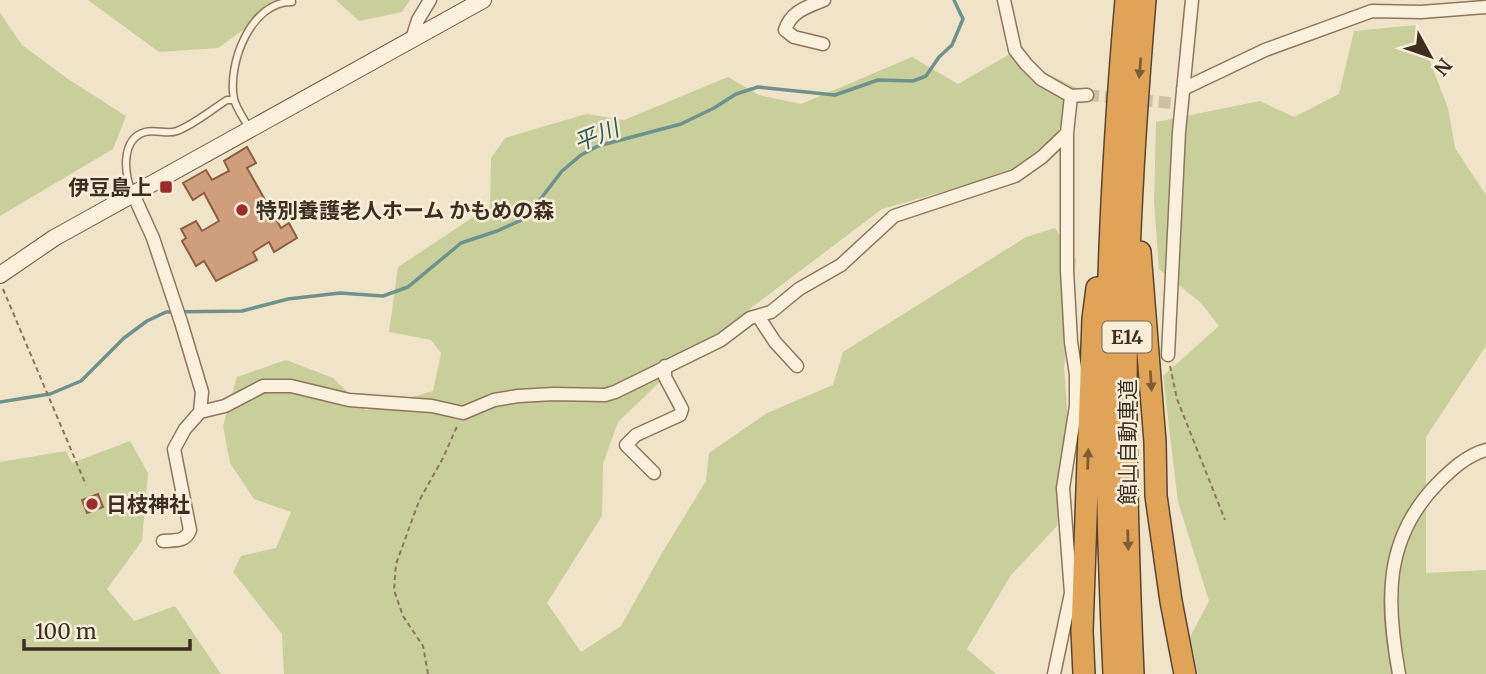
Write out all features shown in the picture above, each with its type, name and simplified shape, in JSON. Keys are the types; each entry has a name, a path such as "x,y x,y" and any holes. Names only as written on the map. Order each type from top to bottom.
{"highway":[{"name":"館山自動車道","path":"1126,0 1123,166 1127,525 1133,674"},
{"name":"館山自動車道","path":"1114,674 1108,525 1108,278 1145,0"},
{"path":"1123,166 1151,391 1162,599 1172,674"},
{"path":"1084,674 1083,617 1093,319 1123,166"},
{"path":"1156,496 1185,674"}],"street":[{"path":"412,39 418,19 430,0"},
{"path":"0,275 54,238 483,0"},
{"path":"822,44 794,37 785,30 788,20 798,10 824,0"},
{"path":"1004,0 1015,50 1026,64 1041,79 1071,96 1087,95"},
{"path":"1168,355 1177,104 1183,89 1192,0"},
{"path":"1183,89 1265,50 1372,11 1422,12 1486,7"},
{"path":"1054,674 1071,593 1063,488 1076,406 1076,374 1071,342 1067,270 1067,133 1071,96"},
{"path":"163,541 181,540 188,536 190,530 174,449 185,429 200,412 225,406 263,386 291,386 349,400 432,406 463,413 494,400 518,396 605,395 721,340 750,318 771,312 799,289 841,265 894,216 1015,176 1042,157 1067,133"},
{"path":"134,194 153,238 181,322 202,392 200,412"},
{"path":"758,316 775,342 797,366"},
{"path":"654,473 626,445 636,435 680,415 682,409 665,377 665,366"},
{"path":"1399,674 1390,627 1392,570 1404,528 1427,493 1454,466 1486,450"}],"lane":[{"path":"250,130 234,100 236,59 245,33 260,16 284,2 292,2"},
{"path":"134,194 126,171 127,151 136,137 144,132 172,133 187,127 228,100 234,100"}],"path":[{"path":"0,282 86,485"},
{"path":"1168,355 1177,399 1225,520"},
{"path":"428,674 423,646 403,616 394,590 396,564 419,500 443,458 463,413"}],"green space":[{"path":"88,0 285,0 218,48 159,52"},
{"path":"336,0 410,0 402,12 359,21"},
{"path":"0,13 22,45 68,79 126,116 113,149 0,216"},
{"path":"1416,25 1448,108 1455,148 1486,195 1486,346 1426,437 1426,573 1486,570 1486,674 1198,674 1190,637 1209,601 1178,502 1163,376 1219,326 1201,303 1159,269 1154,202 1156,122 1260,101 1294,117 1339,94 1354,31"},
{"path":"1008,55 1077,88 1056,136 1009,173 882,209 685,358 618,422 603,464 602,516 547,603 581,652 621,626 706,481 709,453 767,413 833,385 843,352 1026,237 1055,228 1076,260 1064,368 1068,419 1057,526 1011,575 967,649 996,674 284,674 282,634 233,572 241,556 276,548 291,512 254,499 230,463 223,426 237,377 286,360 333,378 366,410 433,391 441,353 431,340 389,332 398,267 490,206 491,158 505,138 586,114 624,120 728,77 759,95 801,104 912,57 958,84"},
{"path":"130,441 148,473 142,541 107,589 134,621 175,606 221,674 0,674 0,462 66,451 72,463"}],"building":[{"name":"特別養護老人ホーム かもめの森","path":"247,147 256,163 247,168 281,228 289,223 297,238 274,252 269,242 253,252 257,260 216,281 204,261 196,266 182,241 186,238 181,229 196,221 202,231 219,221 204,193 193,200 183,183 206,170 212,180 229,171 224,161"},
{"name":"日枝神社","path":"98,494 103,507 87,513 82,500"}],"waterway":[{"name":"平川","path":"0,402 50,394 81,381 124,338 147,321 166,312 242,311 288,299 340,293 383,296 408,287 461,243 526,218 562,171 581,155 598,146 681,124 736,94 758,87 835,95 878,80 913,81 926,76 939,57 952,45 963,19 954,0"}],"tunnel":[{"path":"1087,95 1172,103"}],"place":[{"name":"伊豆島上","path":"166,187"},
{"name":"特別養護老人ホーム かもめの森","path":"242,210"},
{"name":"日枝神社","path":"92,504"}]}
